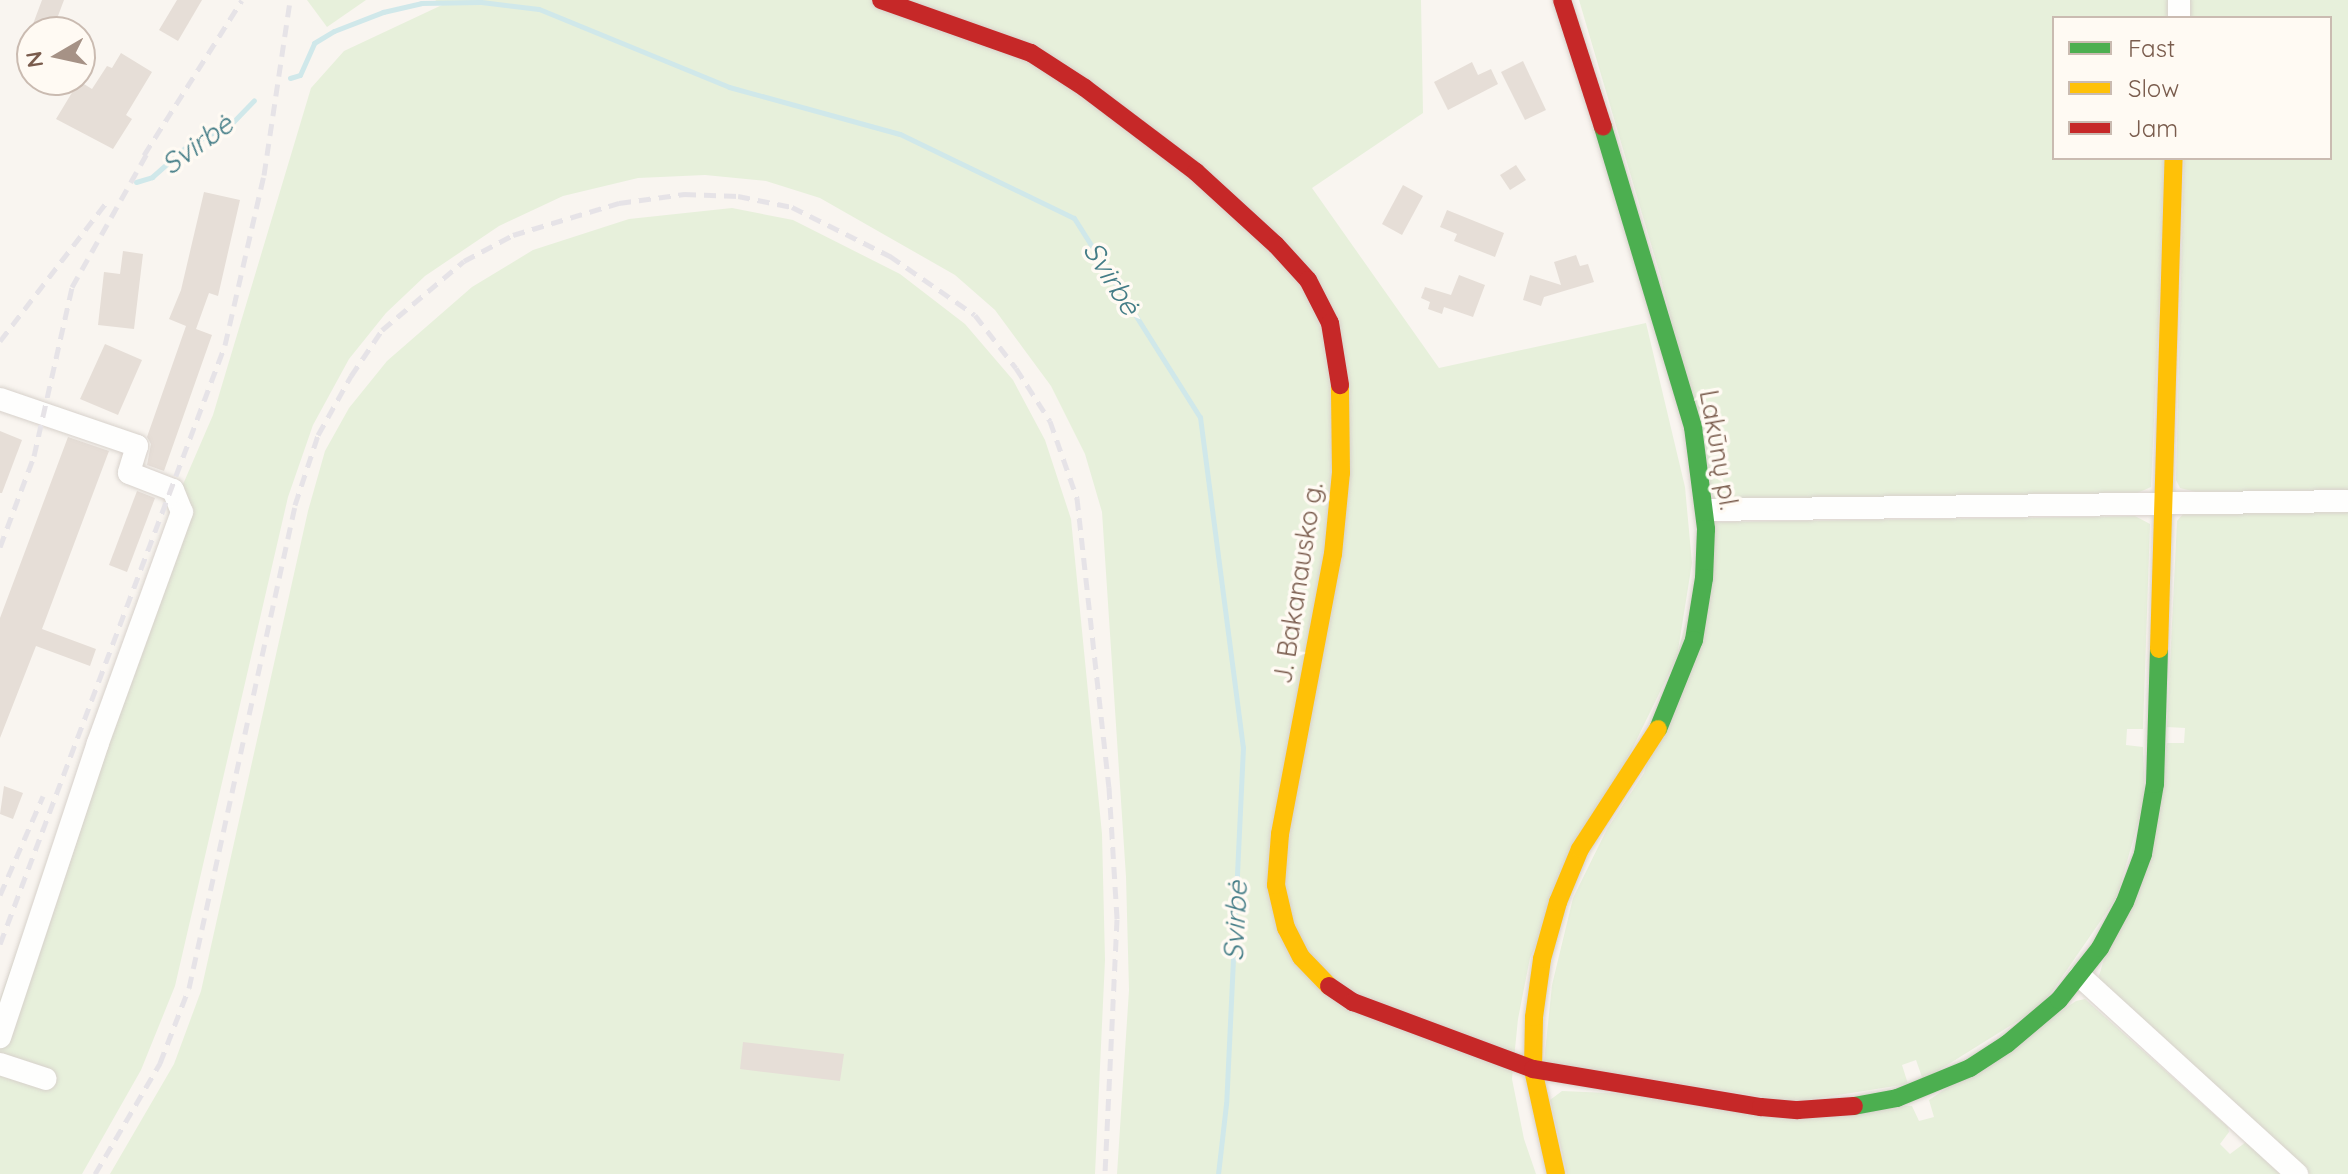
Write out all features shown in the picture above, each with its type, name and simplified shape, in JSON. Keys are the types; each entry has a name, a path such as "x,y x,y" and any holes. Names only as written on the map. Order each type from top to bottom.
{"street":[{"name":"J. Bakanausko g.","path":"881,0 977,31 1031,53 1085,88 1196,172 1276,245 1308,280 1330,323 1338,355 1341,473 1333,554 1280,834 1276,885 1286,928 1301,957 1320,980 1353,1002 1533,1069 1761,1107 1798,1110 1854,1106 1907,1094 1970,1068 2034,1023 2080,976 2100,948 2125,902 2143,854 2155,784 2174,160"},
{"name":"Lakūnų pl.","path":"1556,1174 1533,1069 1534,1017 1542,959 1558,902 1580,849 1659,727 1694,640 1705,569 1706,510 1693,427 1674,356 1562,0"},
{"path":"0,399 137,446 129,473 173,490 182,512 98,743 0,1037"},
{"path":"1706,510 2348,501"},
{"path":"2080,976 2297,1174"},
{"path":"0,1064 46,1079"}],"green space":[{"path":"307,0 366,0 327,27"},
{"path":"435,0 1421,0 1423,113 1312,188 1439,368 1646,323 1685,487 1692,563 1677,657 1530,958 1518,1019 1512,1079 1524,1139 1536,1174 1117,1174 1129,990 1126,877 1102,512 1085,454 1051,386 995,310 955,275 820,198 766,181 705,175 638,178 563,196 499,226 425,276 386,313 349,359 313,425 288,497 175,986 141,1070 82,1174 0,1174 0,999 168,519 213,415 311,88 344,51 442,5"},
{"path":"1579,0 2170,0 2170,16 2052,16 2052,160 2166,160 2151,487 2135,494 1714,503 1661,278"},
{"path":"2188,0 2348,0 2348,490 2200,493 2180,488 2176,480 2184,160 2332,160 2332,16 2188,16"},
{"path":"732,208 793,220 900,274 965,324 1013,380 1045,440 1071,519 1102,834 1105,960 1095,1174 110,1174 174,1064 201,991 308,511 325,451 349,408 387,361 472,287 533,250 629,219"},
{"path":"2348,508 2348,1174 2310,1174 2100,982 2099,976 2167,743 2184,743 2185,728 2167,727 2177,521 2183,514"},
{"path":"2135,516 2150,524 2143,729 2127,729 2126,745 2143,747 2145,798 2117,897 2042,1006 1923,1080 1916,1060 1902,1065 1908,1084 1794,1102 1544,1062 1552,985 1573,898 1607,829 1644,773 1714,522"},
{"path":"2085,999 2228,1127 2229,1132 2220,1144 2230,1154 2246,1142 2280,1174 1567,1174 1550,1100 1562,1091 1912,1106 1919,1121 1934,1117 1929,1100 2076,1001"}],"building":[{"path":"42,0 64,0 58,16 36,16"},
{"path":"177,0 202,0 178,41 159,30"},
{"path":"121,53 152,72 126,115 132,119 113,149 56,119 70,96 96,96 96,83 107,66 112,68"},
{"path":"1523,61 1546,110 1525,120 1501,72"},
{"path":"1472,62 1478,75 1491,69 1498,84 1448,110 1434,82"},
{"path":"1516,165 1526,180 1510,190 1500,175"},
{"path":"1403,185 1423,196 1402,235 1382,224"},
{"path":"204,192 240,200 218,296 209,293 196,329 212,335 164,471 147,465 151,444 147,437 186,326 169,319 181,290"},
{"path":"1447,210 1504,233 1495,257 1454,241 1457,234 1440,227"},
{"path":"123,251 143,254 134,329 98,325 104,272 120,274"},
{"path":"1576,255 1580,266 1588,264 1594,282 1544,297 1541,306 1523,300 1530,275 1561,285 1554,262"},
{"path":"1459,275 1485,285 1473,317 1444,307 1442,314 1428,309 1430,302 1421,298 1425,287 1451,295"},
{"path":"105,344 142,360 118,415 80,399"},
{"path":"0,431 22,440 2,493 0,493"},
{"path":"68,437 109,451 42,629 96,649 90,666 36,646 0,738 0,618"},
{"path":"137,491 155,498 127,572 109,565"},
{"path":"4,786 23,793 13,819 0,814"},
{"path":"743,1042 844,1054 840,1081 740,1069"}],"waterway":[{"name":"Svirbė","path":"290,78 300,75 314,43 334,31 383,12 421,3 481,2 539,9 729,87 900,134 1074,218 1200,417 1243,747 1226,1104 1218,1174"},
{"name":"Svirbė","path":"136,182 152,177 186,147 233,122 254,100"}],"railway":[{"path":"144,155 242,0"},
{"path":"0,944 225,345 264,175 290,0"},
{"path":"0,547 34,456 72,287 150,148"},
{"path":"95,1174 160,1063 189,988 295,505 318,435 351,376 382,330 464,261 513,235 619,203 684,194 738,196 792,207 890,256 975,315 1016,368 1050,421 1077,498 1109,787 1117,919 1105,1174"},
{"path":"0,341 109,199"},
{"path":"0,895 43,796"}],"traffic: fast":[{"path":"1603,127 1693,427 1706,529 1704,578 1694,640 1658,729"},
{"path":"1854,1106 1897,1098 1970,1068 2007,1044 2059,1000 2100,948 2125,902 2143,854 2155,784 2159,649"}],"traffic: slow":[{"path":"2159,649 2174,160"},
{"path":"1329,986 1301,957 1286,928 1276,885 1280,834 1333,554 1341,473 1340,385"},
{"path":"1556,1174 1533,1069 1534,1017 1542,959 1558,902 1580,849 1658,729"}],"traffic: jam":[{"path":"881,0 1031,53 1085,88 1196,172 1276,245 1308,280 1330,323 1340,385"},
{"path":"1562,0 1603,127"},
{"path":"1329,986 1353,1002 1533,1069 1761,1107 1798,1110 1854,1106"}]}
